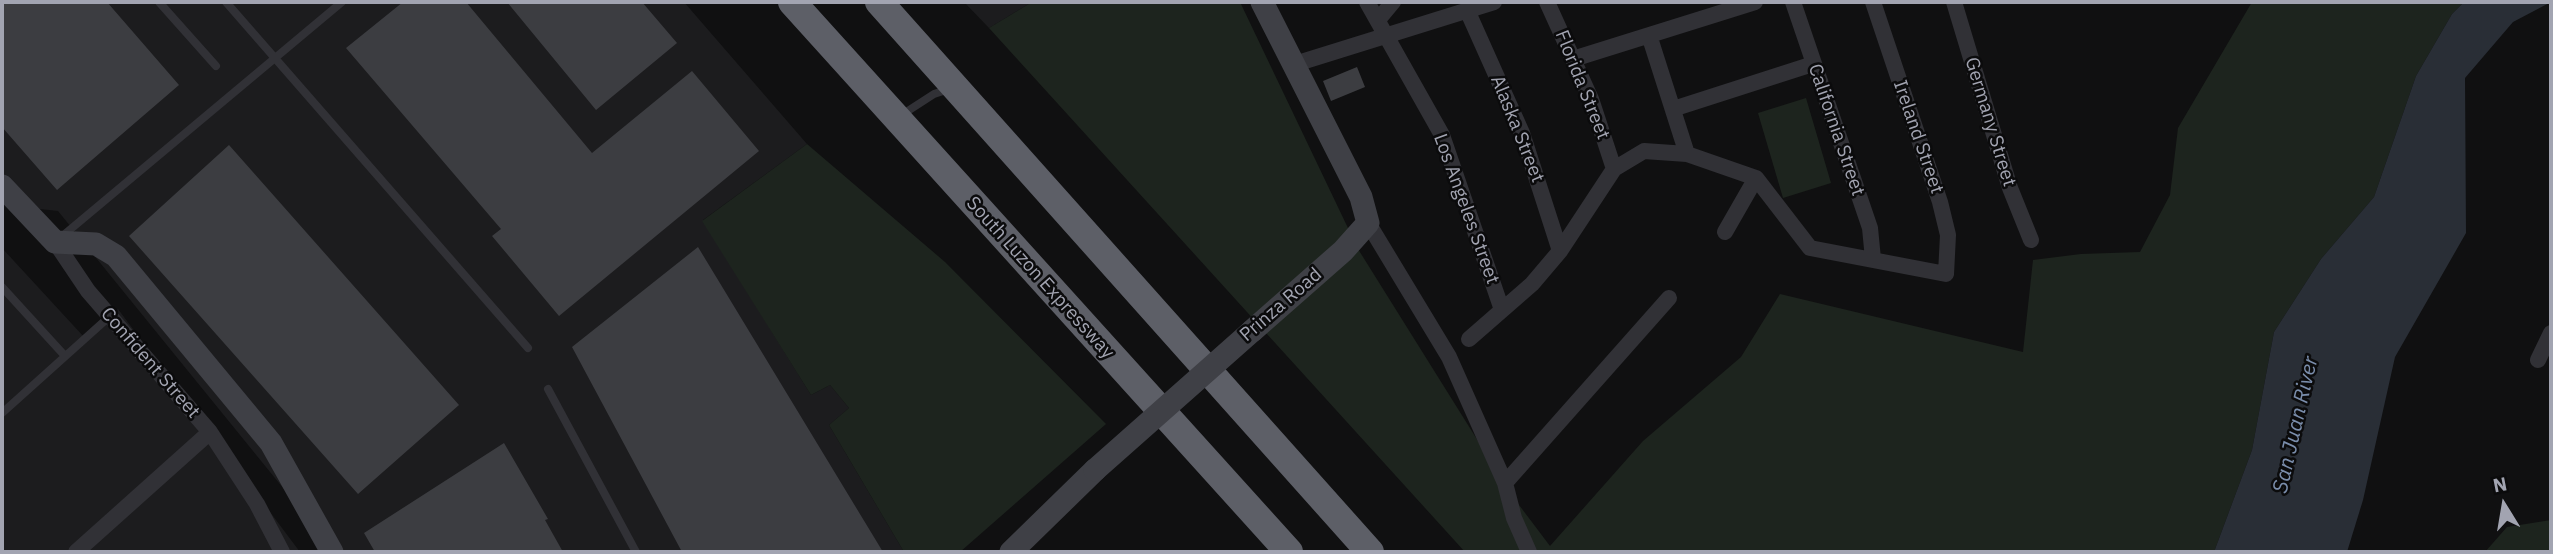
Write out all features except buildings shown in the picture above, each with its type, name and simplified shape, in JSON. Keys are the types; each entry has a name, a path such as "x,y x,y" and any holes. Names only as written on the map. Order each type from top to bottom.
{"highway":[{"name":"South Luzon Expressway","path":"792,2 1289,552"},
{"path":"879,2 1370,552"}],"main road":[{"path":"1262,2 1362,197 1368,223"},
{"name":"Confident Street","path":"2,186 55,242"},
{"name":"Prinza Road","path":"1011,552 1095,470 1343,251 1368,223"},
{"path":"55,242 96,244 116,256 271,443 332,552"}],"street":[{"name":"Los Angeles Street","path":"1367,2 1442,135 1502,310"},
{"path":"1378,20 1392,2"},
{"path":"1295,64 1494,2"},
{"name":"Florida Street","path":"1547,2 1591,99 1614,169"},
{"path":"1573,59 1755,2"},
{"name":"California Street","path":"1793,2 1870,228 1873,259"},
{"name":"Ireland Street","path":"1873,2 1940,202 1948,235 1946,274 1873,259"},
{"name":"Germany Street","path":"1954,2 2010,188 2031,240"},
{"name":"Alaska Street","path":"1467,10 1522,133 1560,251"},
{"path":"1649,35 1687,154"},
{"path":"1673,109 1813,64"},
{"path":"1469,339 1532,284 1560,251 1614,169 1644,151 1687,154 1756,178 1810,248 1873,259"},
{"path":"1726,232 1756,178"},
{"path":"1368,223 1449,357 1505,483 1514,518 1529,552"},
{"name":"Confident Street","path":"55,242 109,317 210,432 257,504 282,552"},
{"path":"1505,483 1669,298"},
{"path":"2538,360 2551,333"},
{"path":"76,552 210,432"}],"lane":[{"path":"159,2 216,66"},
{"path":"226,2 528,348"},
{"path":"55,242 342,2"},
{"path":"897,118 934,94 956,87"},
{"path":"2,287 65,356"},
{"path":"2,413 109,317"},
{"path":"548,389 636,552"}],"shaded area":[{"path":"2,2 684,2 807,144 703,220 811,395 830,385 849,408 829,425 904,552 335,552 58,211 22,207 2,183"},
{"path":"964,2 1032,2 989,28"},
{"path":"1032,2 1240,2 1358,249 1513,497 1550,546 1643,441 1741,357 1780,294 2023,352 2033,260 2081,254 2140,252 2170,195 2178,128 2252,2 2464,2 2452,14 2416,76 2374,197 2321,259 2274,332 2252,450 2214,552 1465,552 989,28"},
{"path":"1806,98 1831,183 1783,198 1758,113"},
{"path":"807,144 945,262 1106,424 960,552 904,552 829,425 849,408 830,385 811,395 702,221"},
{"path":"2,248 84,337 118,309 300,552 2,552"},
{"path":"2551,520 2551,552 2485,552 2507,527"}],"water":[{"name":"San Juan River","path":"2464,2 2551,2 2513,22 2465,78 2466,233 2395,357 2363,500 2347,552 2214,552 2252,450 2274,332 2321,259 2374,197 2416,76 2452,14"}]}
